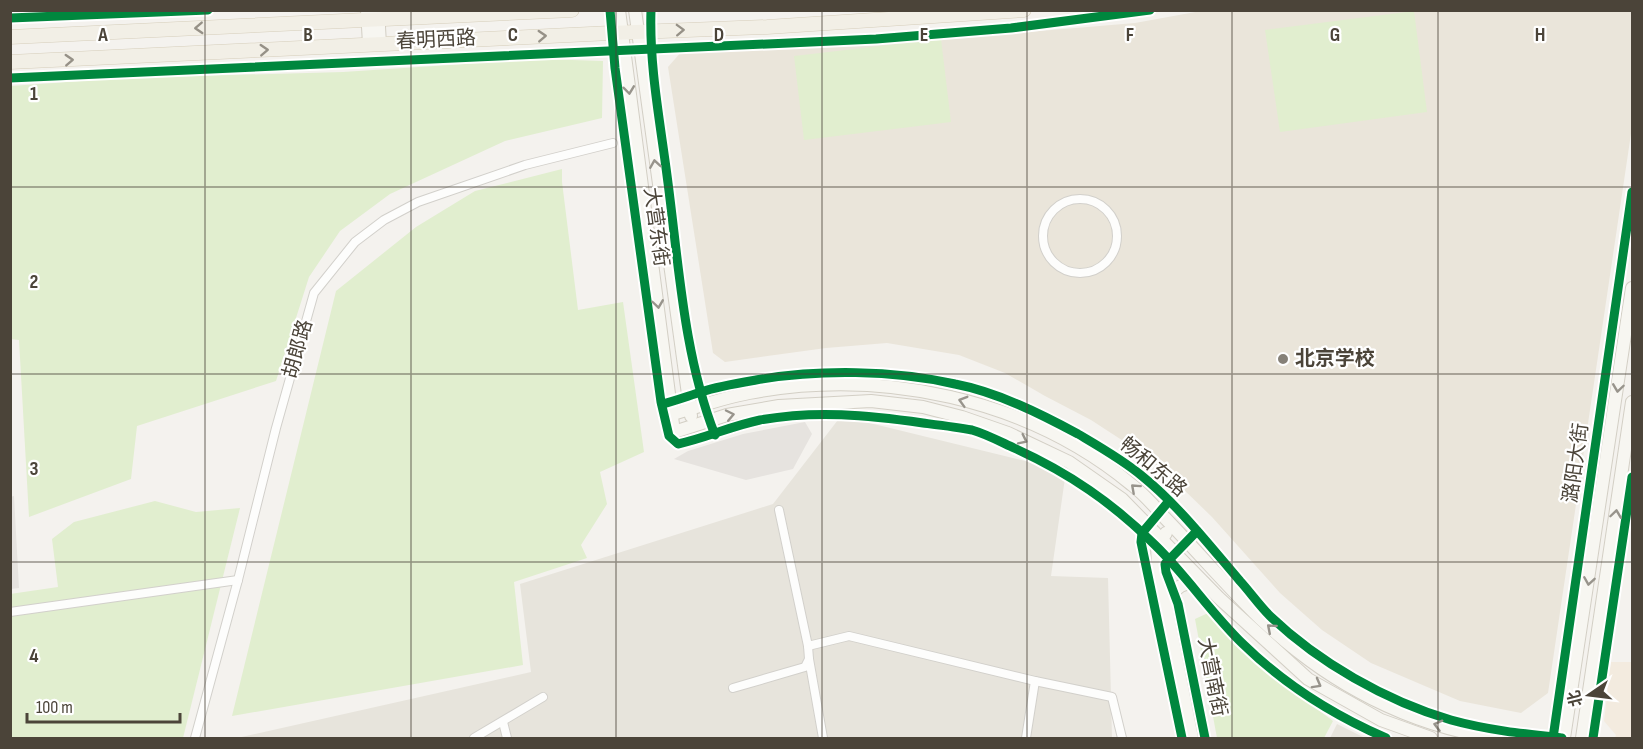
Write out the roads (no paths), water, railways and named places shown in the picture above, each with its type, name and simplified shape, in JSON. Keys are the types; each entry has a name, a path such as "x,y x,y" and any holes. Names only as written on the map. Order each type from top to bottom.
{"main road":[{"name":"春明西路","path":"10,37 373,15 572,10"},
{"name":"大营东街","path":"619,10 674,432 692,426 635,10"},
{"name":"春明西路","path":"10,63 622,32 767,27 1024,10"},
{"path":"373,15 375,44"},
{"name":"潞阳大街","path":"1564,738 1632,288"},
{"name":"畅和东路","path":"672,414 748,393 836,383 886,386 939,394 992,409 1052,433 1133,485 1267,624 1316,666 1375,702 1425,722 1495,738"},
{"path":"692,426 727,415 778,406 871,401 923,407 962,417 1008,433 1069,462 1122,499 1204,583 1308,679 1381,720 1431,738"},
{"path":"1582,738 1632,402"},
{"path":"1161,538 1173,526"},
{"name":"大营南街","path":"1161,538 1157,546 1158,566 1192,738"},
{"path":"1166,605 1173,591 1180,585 1194,582 1204,583"}],"street":[{"name":"胡郎路","path":"195,738 276,428 314,293 355,242 384,219 418,202 525,165 613,143"},
{"path":"1074,200 1085,200 1096,203 1114,220 1117,232 1116,245 1111,257 1102,266 1091,272 1078,274 1066,271 1055,264 1044,243 1044,232 1047,220 1053,211 1074,200"},
{"path":"779,510 808,646 823,738"},
{"path":"10,612 238,580"},
{"path":"808,646 849,636 1035,681 1112,697 1122,738"},
{"path":"733,688 805,668 809,659"},
{"path":"1026,738 1035,681"},
{"path":"474,738 543,698"},
{"path":"503,722 507,738"}],"place":[{"name":"北京学校","path":"1283,359"}]}
